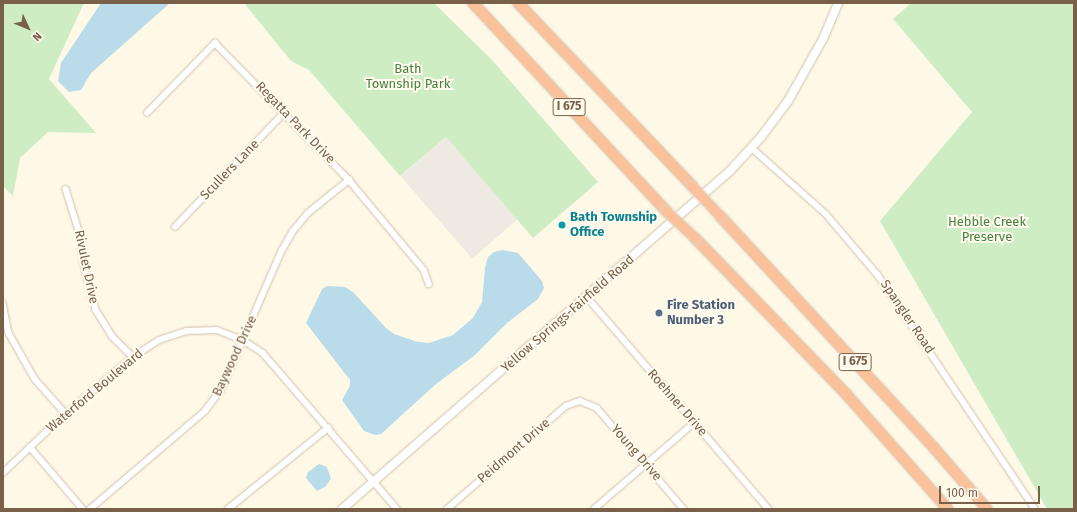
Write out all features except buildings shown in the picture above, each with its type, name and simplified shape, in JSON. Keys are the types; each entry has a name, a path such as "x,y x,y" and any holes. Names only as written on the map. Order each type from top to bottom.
{"highway":[{"name":"I 675","path":"472,3 666,210 847,395 948,509"},
{"name":"I 675","path":"518,3 721,217 935,449 987,509"}],"main road":[{"name":"Yellow Springs-Fairfield Road","path":"342,509 704,196 752,148 797,88 823,39 838,3"}],"street":[{"name":"Regatta Park Drive","path":"147,113 215,43 285,112 349,180 424,270 429,284"},
{"name":"Scullers Lane","path":"175,227 285,112"},
{"name":"Spangler Road","path":"752,148 826,214 869,264 1035,509"},
{"name":"Baywood Drive","path":"90,509 205,411 221,390 282,250 293,231 308,213 349,180"},
{"name":"Rivulet Drive","path":"66,189 79,231 86,273 96,310 112,336 133,357"},
{"name":"Roehner Drive","path":"587,297 769,509"},
{"path":"3,303 9,333 35,379 66,414"},
{"name":"Waterford Boulevard","path":"3,473 66,414 133,357 159,340 187,331 217,330 243,340 263,353 397,509"},
{"name":"Young Drive","path":"585,401 597,408 684,509"},
{"name":"Peidmont Drive","path":"447,509 566,406 575,402 585,401"},
{"path":"594,509 694,423"},
{"path":"228,509 328,428"},
{"path":"30,447 83,509"}],"shaded area":[{"path":"446,137 518,219 472,259 401,176"}],"green space":[{"path":"3,3 84,3 49,79 96,133 48,132 20,158 13,196 3,186"},
{"name":"Bath Township Park","path":"244,3 434,3 492,60 598,182 533,238 446,137 400,176 309,70 291,61"},
{"name":"Hebble Creek Preserve","path":"911,3 1074,3 1074,509 1047,509 880,221 972,112 893,19"}],"water":[{"path":"101,3 170,3 91,73 81,90 69,92 58,81 61,63"},
{"path":"503,250 518,253 542,281 544,288 538,299 507,323 475,355 436,384 381,434 375,435 364,431 342,400 350,386 350,380 306,323 322,289 327,286 345,287 353,292 386,328 394,334 418,342 429,343 453,335 473,318 482,302 485,268 488,257 494,252"},
{"path":"319,464 327,467 331,479 325,487 317,491 306,478 308,472"}],"place":[{"name":"Bath Township Office","path":"562,225"},
{"name":"Fire Station Number 3","path":"659,313"}]}
